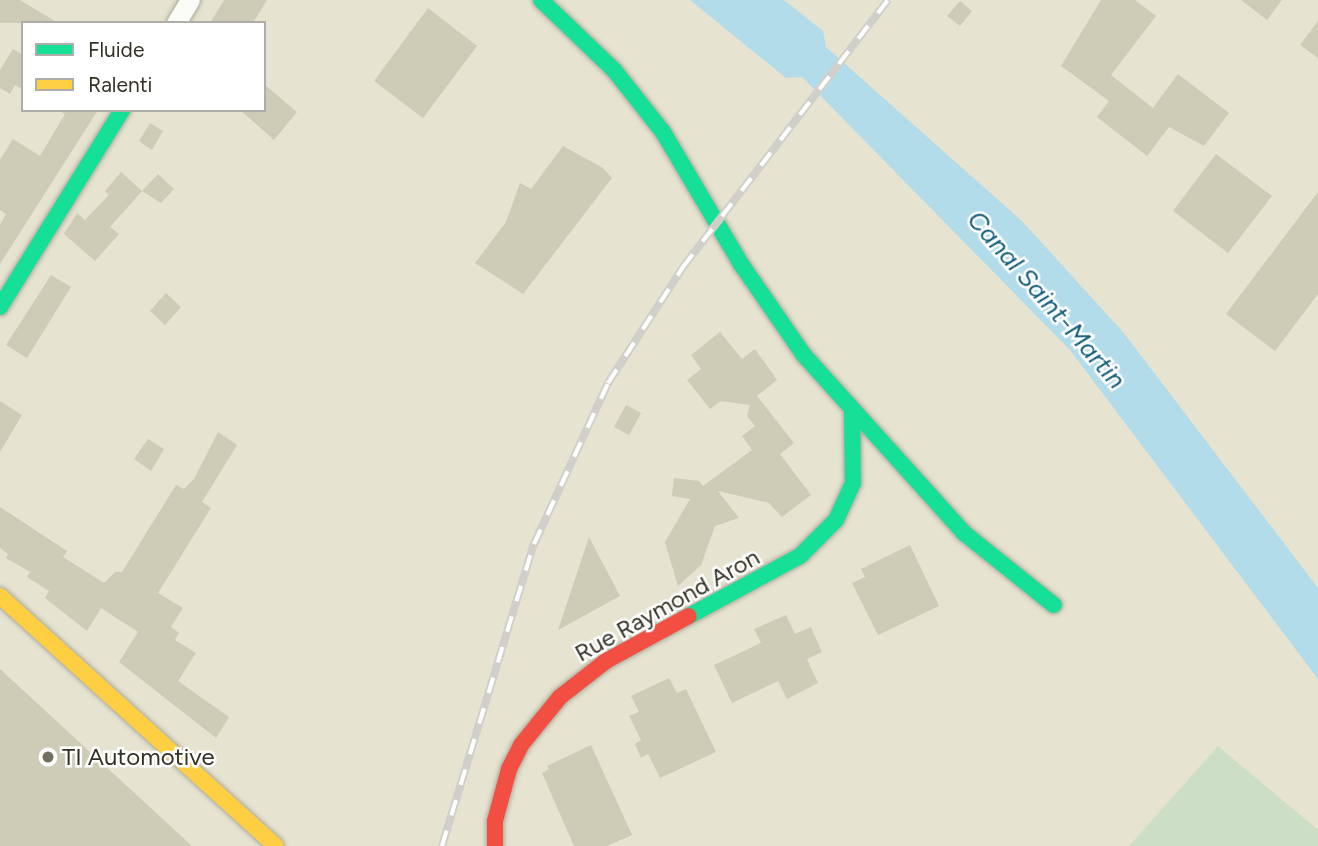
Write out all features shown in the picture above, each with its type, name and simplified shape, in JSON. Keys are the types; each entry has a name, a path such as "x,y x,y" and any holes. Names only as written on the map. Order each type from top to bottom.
{"street":[{"path":"177,21 190,0"},
{"path":"541,0 614,70 663,132 773,314 852,409 964,533 1054,606"},
{"path":"0,307 121,112"},
{"name":"Rue Raymond Aron","path":"495,846 495,821 509,769 521,745 559,697 606,661 800,556 836,520 853,483 852,409"},
{"path":"0,596 276,846"}],"green space":[{"path":"1218,746 1318,830 1318,846 1129,846"}],"water":[{"name":"Canal Saint-Martin","path":"690,0 784,0 823,31 826,47 1022,221 1123,332 1318,588 1318,679 1070,350 802,77 786,78"}],"building":[{"path":"0,0 20,0 55,21 21,21 0,23"},
{"path":"224,0 267,0 254,21 211,21"},
{"path":"1101,0 1135,0 1156,16 1111,75 1153,108 1178,74 1229,113 1204,146 1169,127 1147,156 1097,117 1109,101 1061,66"},
{"path":"1241,0 1282,0 1267,20"},
{"path":"960,1 972,11 960,26 947,16"},
{"path":"428,8 477,46 423,118 374,81"},
{"path":"1318,21 1318,58 1300,45"},
{"path":"13,49 21,54 21,88 15,85 10,94 0,88 0,70"},
{"path":"266,86 297,112 274,140 242,112 266,112"},
{"path":"62,112 97,112 0,264 0,225 6,214 0,210 0,160 13,139 40,156 65,114"},
{"path":"150,123 163,131 152,150 139,141"},
{"path":"563,146 603,168 612,178 523,294 475,263 506,222 520,183 531,189"},
{"path":"1216,154 1272,196 1228,253 1173,211"},
{"path":"121,172 142,191 110,227 119,234 95,261 64,234 77,213 85,220 109,195 105,191"},
{"path":"158,174 174,189 161,203 142,191"},
{"path":"1318,192 1318,294 1275,351 1226,314"},
{"path":"51,275 71,287 27,358 6,345"},
{"path":"166,293 181,307 165,325 150,311"},
{"path":"720,332 742,359 755,349 777,380 757,396 794,443 780,454 811,495 782,517 769,503 718,491 739,518 715,526 701,565 678,586 665,542 690,499 672,496 674,478 699,481 703,486 752,450 742,436 755,426 747,416 750,405 721,401 710,409 687,380 701,369 691,355"},
{"path":"0,401 22,415 0,452"},
{"path":"626,405 641,413 629,435 614,427"},
{"path":"218,432 237,445 202,502 211,508 158,593 183,608 171,627 179,633 175,640 196,653 178,681 229,717 216,738 119,662 138,632 101,608 87,631 45,598 49,591 27,577 30,572 6,558 8,554 0,548 0,507 67,551 63,557 104,583 115,572 122,572 176,485 184,489 194,479"},
{"path":"148,439 164,449 151,471 134,459"},
{"path":"589,537 620,596 558,630"},
{"path":"910,545 939,606 878,635 852,583 865,577 861,569"},
{"path":"786,615 795,634 811,627 822,652 807,659 818,683 787,699 778,681 732,703 714,665 761,643 754,629"},
{"name":"TI Automotive","path":"0,669 192,846 0,846"},
{"path":"669,678 677,693 686,689 716,752 660,778 648,754 641,758 635,744 641,740 629,716 639,712 631,696"},
{"path":"591,745 632,835 607,846 574,846 542,773 549,769 547,766"}],"railway":[{"path":"442,846 534,544 608,383 683,267 888,0"}],"traffic: fast":[{"path":"541,0 614,70 663,132 741,264 803,354 964,533 1054,605"},
{"path":"0,307 121,112"},
{"path":"689,616 800,556 836,520 853,483 852,409"}],"traffic: slow":[{"path":"0,596 276,846"}],"traffic: jam":[{"path":"495,846 495,821 509,769 521,745 560,697 606,661 689,616"}],"place":[{"name":"TI Automotive","path":"48,757"}]}
